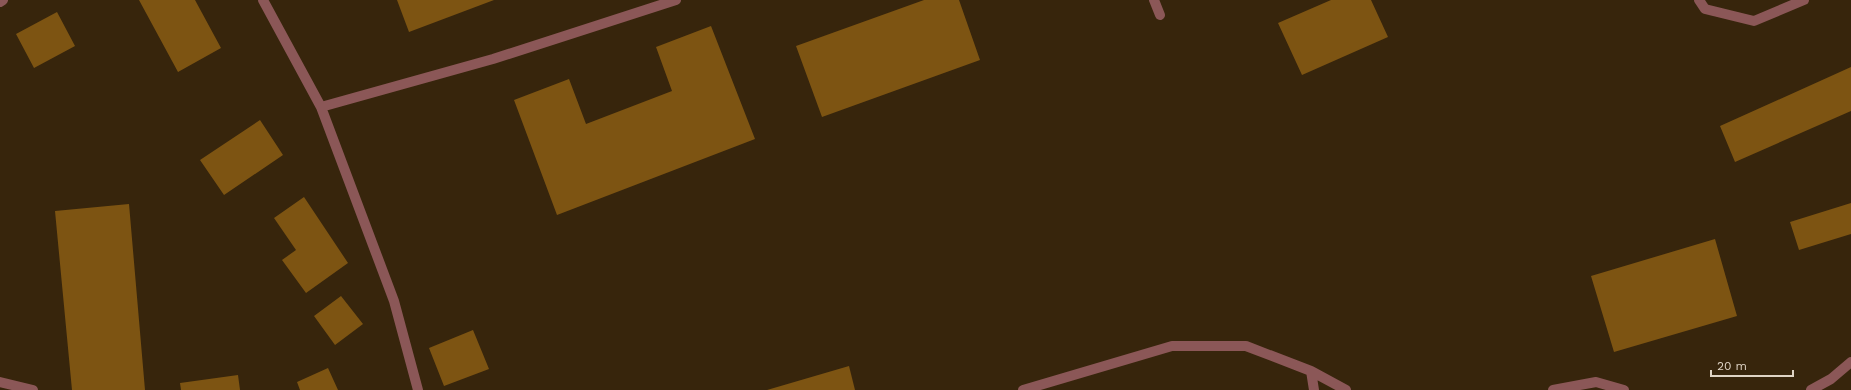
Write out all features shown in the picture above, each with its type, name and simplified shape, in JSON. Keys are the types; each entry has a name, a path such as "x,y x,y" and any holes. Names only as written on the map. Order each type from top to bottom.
{"street":[{"path":"263,0 321,107 394,301 418,390"},
{"path":"321,107 500,56 676,0"},
{"path":"1154,0 1160,15"},
{"path":"1698,0 1705,8 1754,21 1804,0"},
{"path":"1023,390 1172,346 1246,346 1311,371 1346,390"},
{"path":"1811,390 1831,379 1851,362"},
{"path":"1311,371 1314,390"},
{"path":"0,382 33,390"},
{"path":"1553,390 1596,382 1624,390"}],"building":[{"path":"139,0 195,0 221,48 178,72"},
{"path":"397,0 494,0 409,32"},
{"path":"924,0 959,0 980,60 822,117 796,46"},
{"path":"1331,0 1371,0 1388,37 1302,75 1278,23"},
{"path":"57,12 75,46 34,68 16,34"},
{"path":"711,26 755,139 557,215 514,100 569,79 586,124 672,91 656,47"},
{"path":"1851,67 1851,111 1735,162 1720,126"},
{"path":"260,120 283,155 224,195 200,160"},
{"path":"304,197 348,263 306,293 282,260 296,250 274,218"},
{"path":"1851,203 1851,234 1799,250 1790,222"},
{"path":"129,204 145,390 72,390 55,211"},
{"path":"1715,239 1737,316 1614,352 1591,276"},
{"path":"341,296 363,324 335,345 314,316"},
{"path":"473,330 489,369 444,386 429,348"},
{"path":"849,366 855,390 767,390"},
{"path":"328,368 338,390 300,390 297,382"},
{"path":"238,375 240,390 181,390 180,383"}]}
